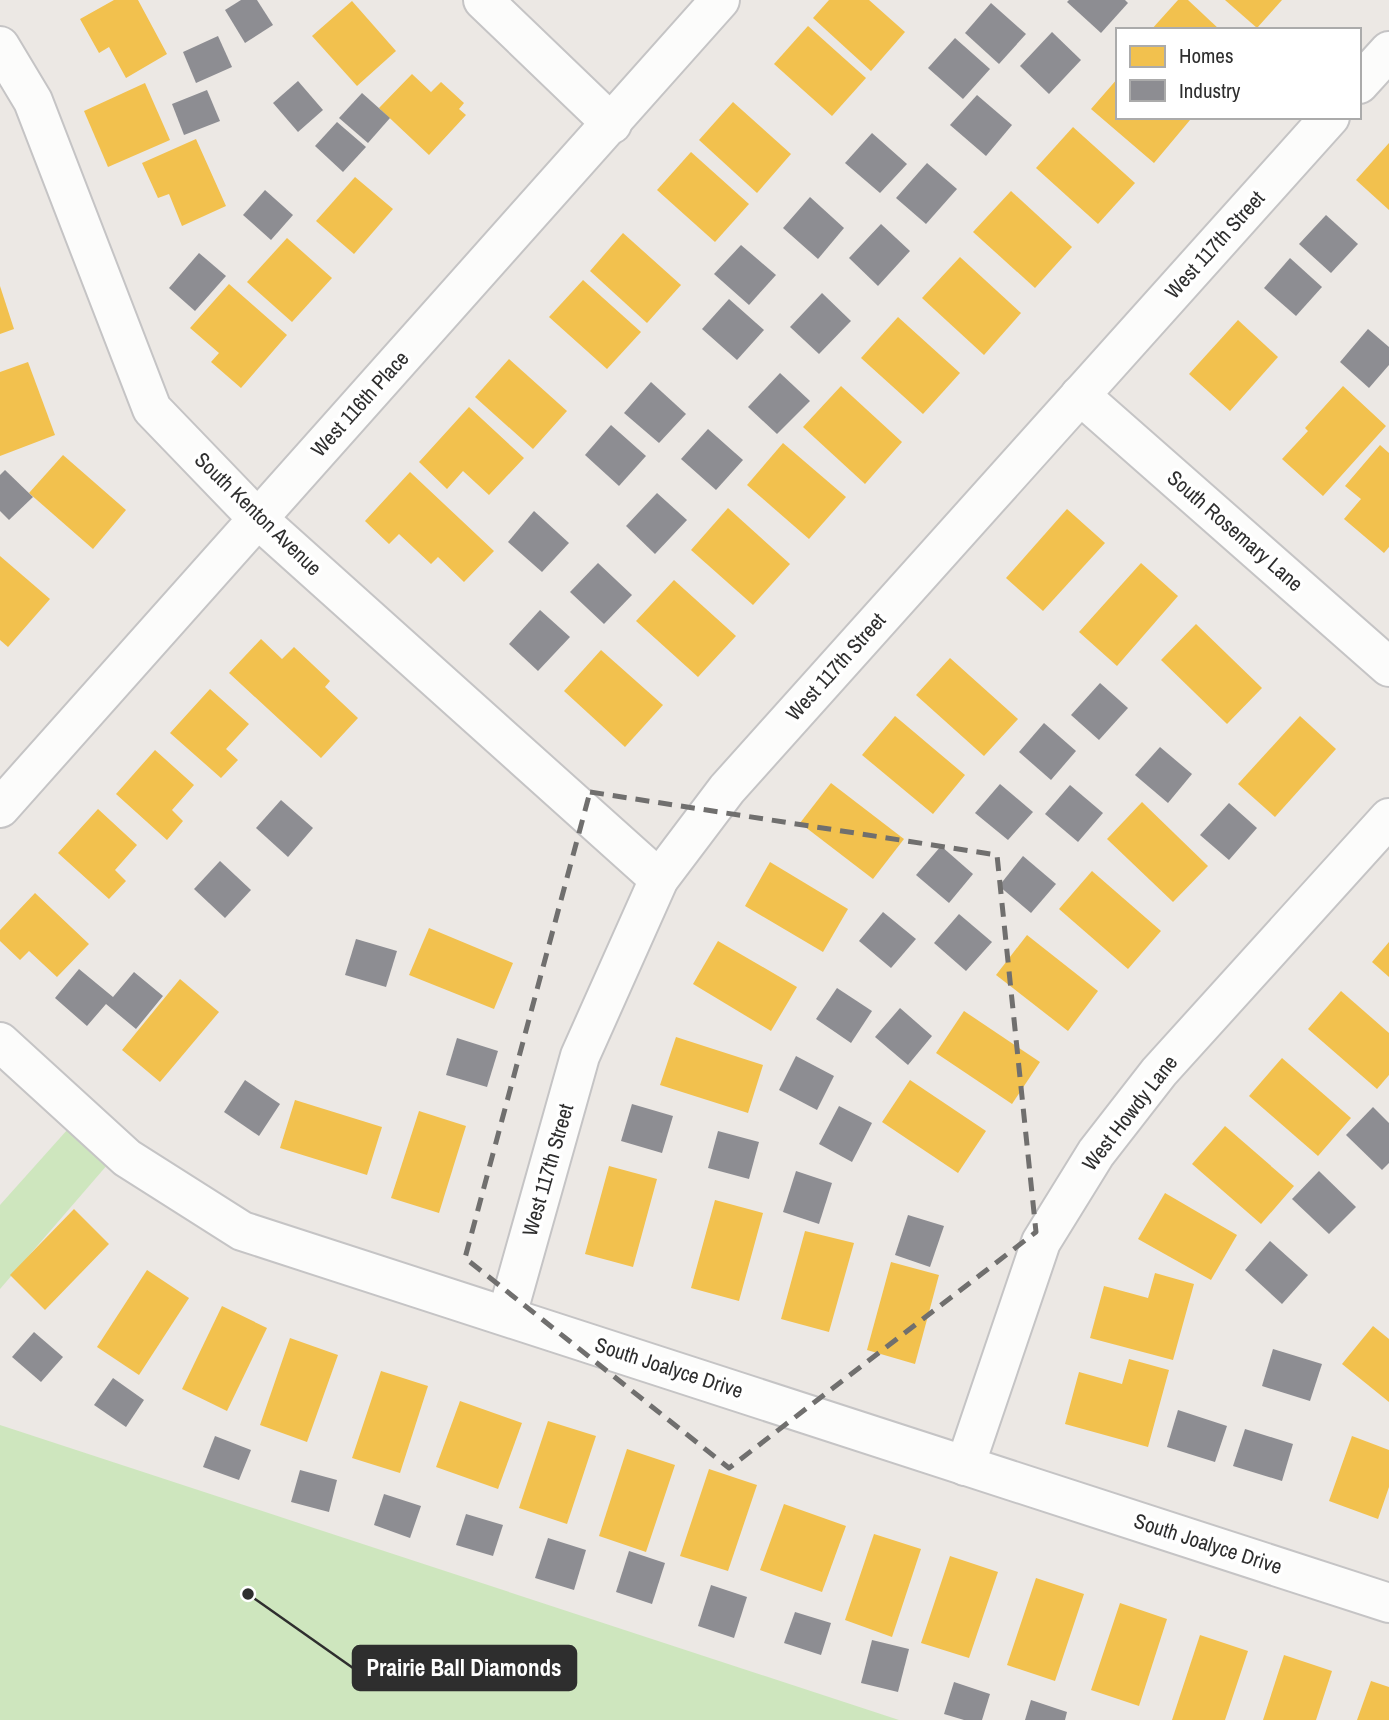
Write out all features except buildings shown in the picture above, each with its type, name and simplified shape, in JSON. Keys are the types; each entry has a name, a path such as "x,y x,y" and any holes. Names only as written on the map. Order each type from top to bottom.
{"street":[{"path":"483,0 612,124"},
{"name":"West 116th Place","path":"0,808 720,0"},
{"name":"South Kenton Avenue","path":"0,47 33,102 152,409 258,519 659,879"},
{"path":"1361,82 1389,51"},
{"name":"West 117th Street","path":"507,1315 580,1056 659,879 727,789 1328,119"},
{"name":"South Rosemary Lane","path":"1080,395 1389,667"},
{"name":"West Howdy Lane","path":"965,1466 1041,1242 1096,1153 1159,1072 1389,818"},
{"name":"South Joalyce Drive","path":"0,1042 127,1158 242,1231 1389,1603"}],"highlighted area":[{"path":"590,792 997,855 1036,1232 729,1468 465,1258"}],"green space":[{"path":"68,1129 108,1164 0,1289 0,1205"},
{"path":"0,1425 899,1720 0,1720"}],"place":[{"name":"Prairie Ball Diamonds","path":"248,1594"}]}
